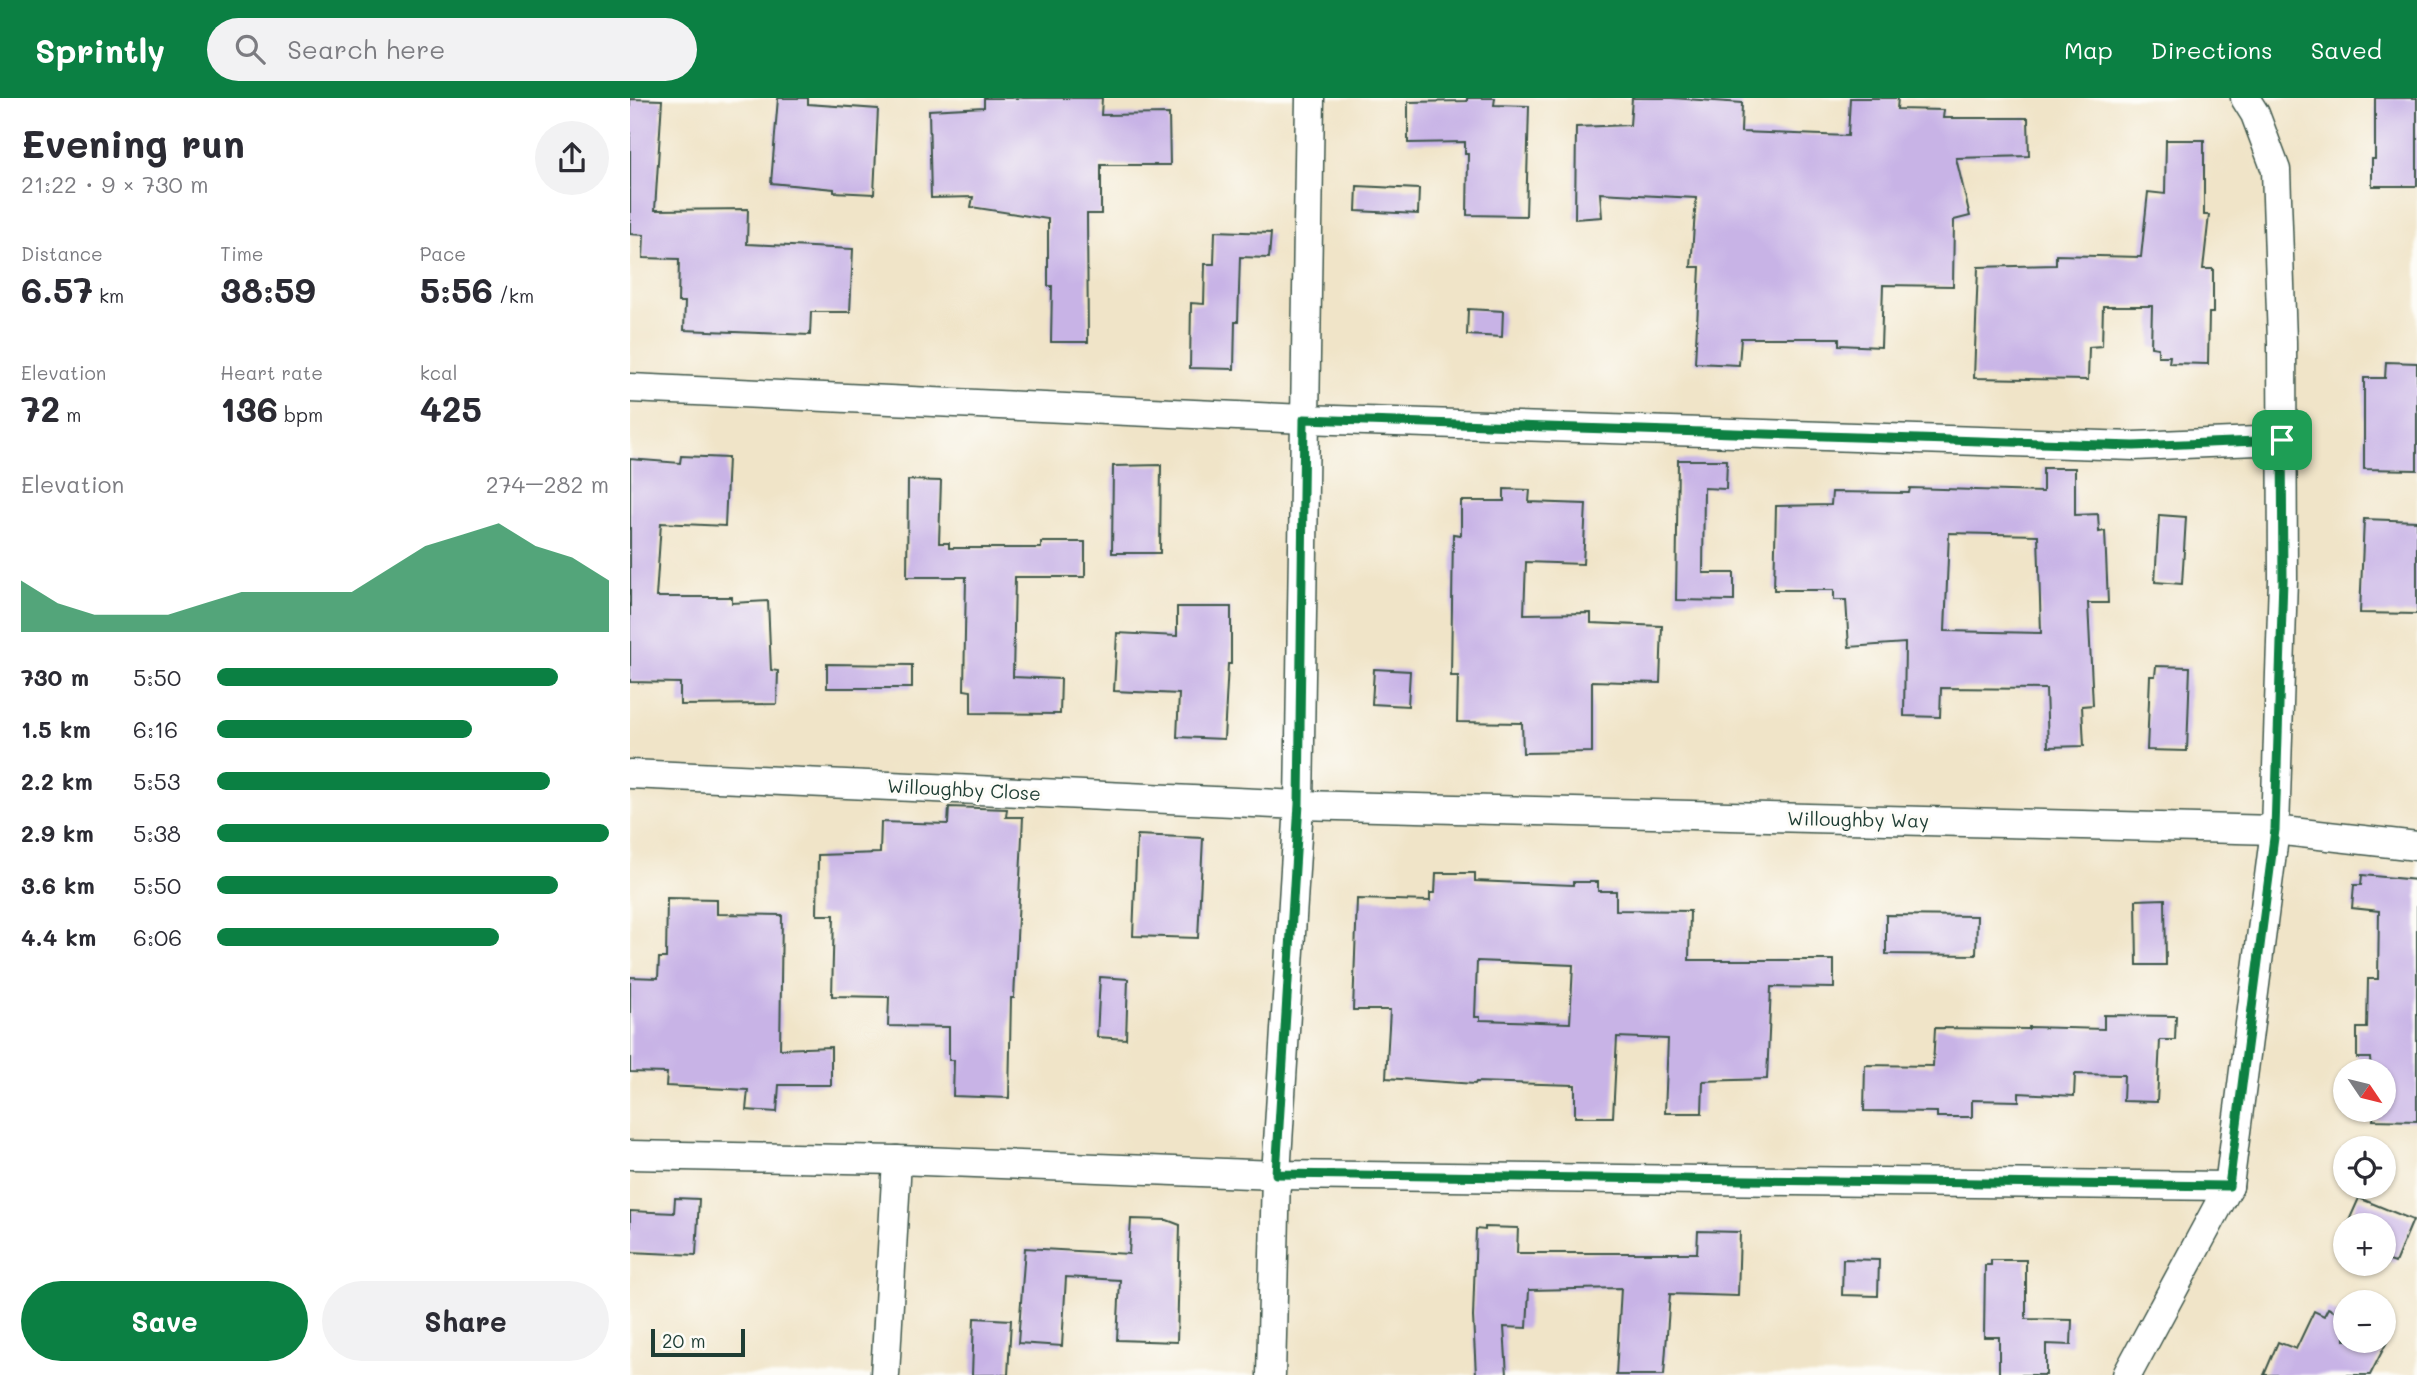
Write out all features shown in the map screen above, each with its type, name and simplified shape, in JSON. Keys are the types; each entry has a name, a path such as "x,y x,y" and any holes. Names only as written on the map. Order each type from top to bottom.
{"street":[{"path":"1270,1375 1276,1174 1299,804 1310,98"},
{"path":"2127,1375 2229,1186 2275,830 2283,579 2282,341 2276,170 2255,114 2245,98"},
{"path":"630,388 1304,419 2134,446 2282,440"},
{"name":"Willoughby Close","path":"630,774 1299,804"},
{"name":"Willoughby Way","path":"1299,804 2275,830 2417,846"},
{"path":"630,1155 897,1160 1276,1174 2229,1186"},
{"path":"886,1375 897,1160"}],"building":[{"path":"778,98 808,98 808,104 878,109 874,194 834,192 834,189 771,183"},
{"path":"984,98 1102,98 1101,115 1169,114 1170,165 1101,165 1101,214 1087,214 1088,342 1051,342 1052,286 1048,286 1048,219 971,207 973,197 931,198 929,110 984,107"},
{"path":"1467,98 1495,98 1494,105 1529,106 1526,216 1467,215 1468,154 1465,154 1465,142 1408,143 1408,102 1467,101"},
{"path":"1632,98 1742,103 1741,132 1848,136 1850,98 1898,98 1897,109 1944,110 1943,118 2028,118 2029,156 1956,158 1970,216 1954,220 1953,286 1883,285 1881,347 1839,345 1839,338 1741,338 1739,365 1695,363 1700,267 1691,267 1696,198 1600,193 1602,217 1575,219 1576,127 1630,125"},
{"path":"2375,98 2417,98 2417,186 2372,186"},
{"path":"630,99 662,100 655,210 748,209 747,244 853,249 850,312 811,312 810,335 684,330 685,302 678,302 679,259 643,258 644,235 630,234"},
{"path":"2166,140 2204,140 2204,215 2209,215 2203,269 2213,269 2213,313 2209,313 2208,364 2169,363 2170,356 2158,356 2158,348 2151,347 2152,306 2103,306 2102,346 2089,347 2088,380 1974,378 1978,267 2056,265 2056,255 2141,257 2148,192 2165,194"},
{"path":"1357,186 1419,189 1418,214 1356,211"},
{"path":"1215,231 1271,233 1269,258 1240,257 1234,369 1190,368 1191,303 1204,304 1205,264 1214,264"},
{"path":"1468,309 1503,311 1502,337 1467,335"},
{"path":"2386,362 2417,363 2417,470 2364,469 2364,378 2385,378"},
{"path":"681,456 728,458 725,526 661,523 656,597 732,597 732,603 768,601 771,670 778,671 777,704 680,705 680,683 630,682 630,459 680,463"},
{"path":"1678,460 1727,460 1726,489 1704,488 1703,573 1734,573 1734,601 1676,600"},
{"path":"1161,465 1160,553 1112,553 1113,466"},
{"path":"2043,468 2075,468 2075,515 2098,514 2099,532 2105,531 2108,603 2088,603 2093,705 2082,706 2084,746 2048,747 2046,689 1941,688 1940,717 1904,716 1905,643 1849,647 1846,600 1834,600 1834,590 1774,590 1776,506 1831,505 1832,492 1909,493 1910,488 2043,492","holes":["1949,533 2038,535 2041,633 1945,631"]},
{"path":"908,480 941,481 939,543 949,543 949,548 1041,548 1041,542 1085,542 1085,577 1015,577 1013,677 1061,679 1060,714 971,713 971,691 964,690 966,577 907,577"},
{"path":"1504,489 1530,490 1529,502 1586,504 1583,564 1526,562 1524,614 1591,613 1591,623 1662,626 1660,683 1592,681 1592,752 1523,753 1522,723 1457,722 1458,676 1451,676 1453,534 1461,535 1461,501 1504,501"},
{"path":"2159,515 2186,517 2182,584 2155,582"},
{"path":"2364,519 2417,521 2417,614 2360,613"},
{"path":"1177,607 1231,607 1231,664 1228,664 1224,739 1177,737 1179,694 1114,691 1117,633 1177,636"},
{"path":"827,664 912,665 912,688 827,688"},
{"path":"2156,666 2190,667 2187,751 2147,750 2150,676 2155,676"},
{"path":"1374,669 1410,671 1408,706 1372,704"},
{"path":"949,807 1007,809 1006,817 1023,817 1014,998 1011,998 1009,1098 953,1096 954,1060 949,1060 949,1027 888,1026 889,997 832,996 834,915 817,915 818,855 880,853 881,822 948,824"},
{"path":"1137,835 1203,838 1198,938 1133,936"},
{"path":"1436,873 1475,873 1475,881 1573,885 1573,882 1598,882 1598,891 1616,891 1616,910 1690,911 1689,960 1834,960 1834,988 1771,987 1767,1079 1703,1081 1702,1113 1665,1113 1668,1039 1617,1037 1613,1117 1575,1117 1575,1085 1475,1084 1386,1078 1390,1010 1353,1010 1357,899 1430,901 1430,893 1435,893","holes":["1477,961 1573,965 1570,1023 1480,1020 1480,1017 1475,1017"]},
{"path":"2362,875 2417,880 2417,1121 2396,1121 2396,1059 2357,1058 2357,1028 2367,1028 2368,979 2378,979 2379,911 2352,908 2354,885 2361,885"},
{"path":"667,898 717,899 717,914 782,915 780,1049 831,1047 831,1085 779,1085 777,1112 746,1110 748,1090 666,1086 667,1073 630,1072 630,977 658,978 659,958 666,958"},
{"path":"2165,899 2166,965 2137,965 2136,900"},
{"path":"1886,915 1977,916 1976,955 1886,954"},
{"path":"1100,977 1128,979 1126,1039 1097,1037"},
{"path":"2104,1015 2176,1016 2175,1040 2160,1040 2157,1102 2123,1101 2124,1075 2075,1074 2074,1096 2019,1093 2019,1101 1972,1100 1972,1117 1937,1117 1937,1112 1864,1111 1865,1065 1933,1066 1935,1028 2104,1029"},
{"path":"675,1198 699,1199 696,1255 630,1252 630,1211 674,1213"},
{"path":"2359,1199 2361,1199 2396,1213 2352,1213"},
{"path":"2396,1213 2413,1220 2396,1261"},
{"path":"1131,1219 1167,1220 1180,1225 1177,1342 1117,1340 1120,1280 1066,1277 1062,1346 1018,1343 1025,1248 1129,1254"},
{"path":"1485,1227 1518,1228 1517,1253 1697,1253 1698,1231 1740,1232 1738,1296 1670,1294 1664,1375 1616,1375 1621,1288 1529,1290 1527,1328 1504,1327 1507,1375 1476,1375 1473,1317 1476,1229 1485,1230"},
{"path":"1843,1259 1879,1260 1878,1296 1842,1295"},
{"path":"1991,1260 2026,1260 2026,1319 2072,1320 2071,1345 2046,1344 2046,1375 1999,1375 1999,1337 1984,1337 1985,1265 1991,1265"},
{"path":"2328,1308 2333,1311 2333,1353 2381,1353 2370,1375 2264,1375 2278,1342 2296,1349 2314,1311 2324,1316"},
{"path":"974,1318 1011,1320 1008,1375 972,1375"}],"route":[{"path":"1304,419 2134,446 2282,440 2283,579 2275,830 2229,1186 1276,1174 1299,804 1304,419"}]}
